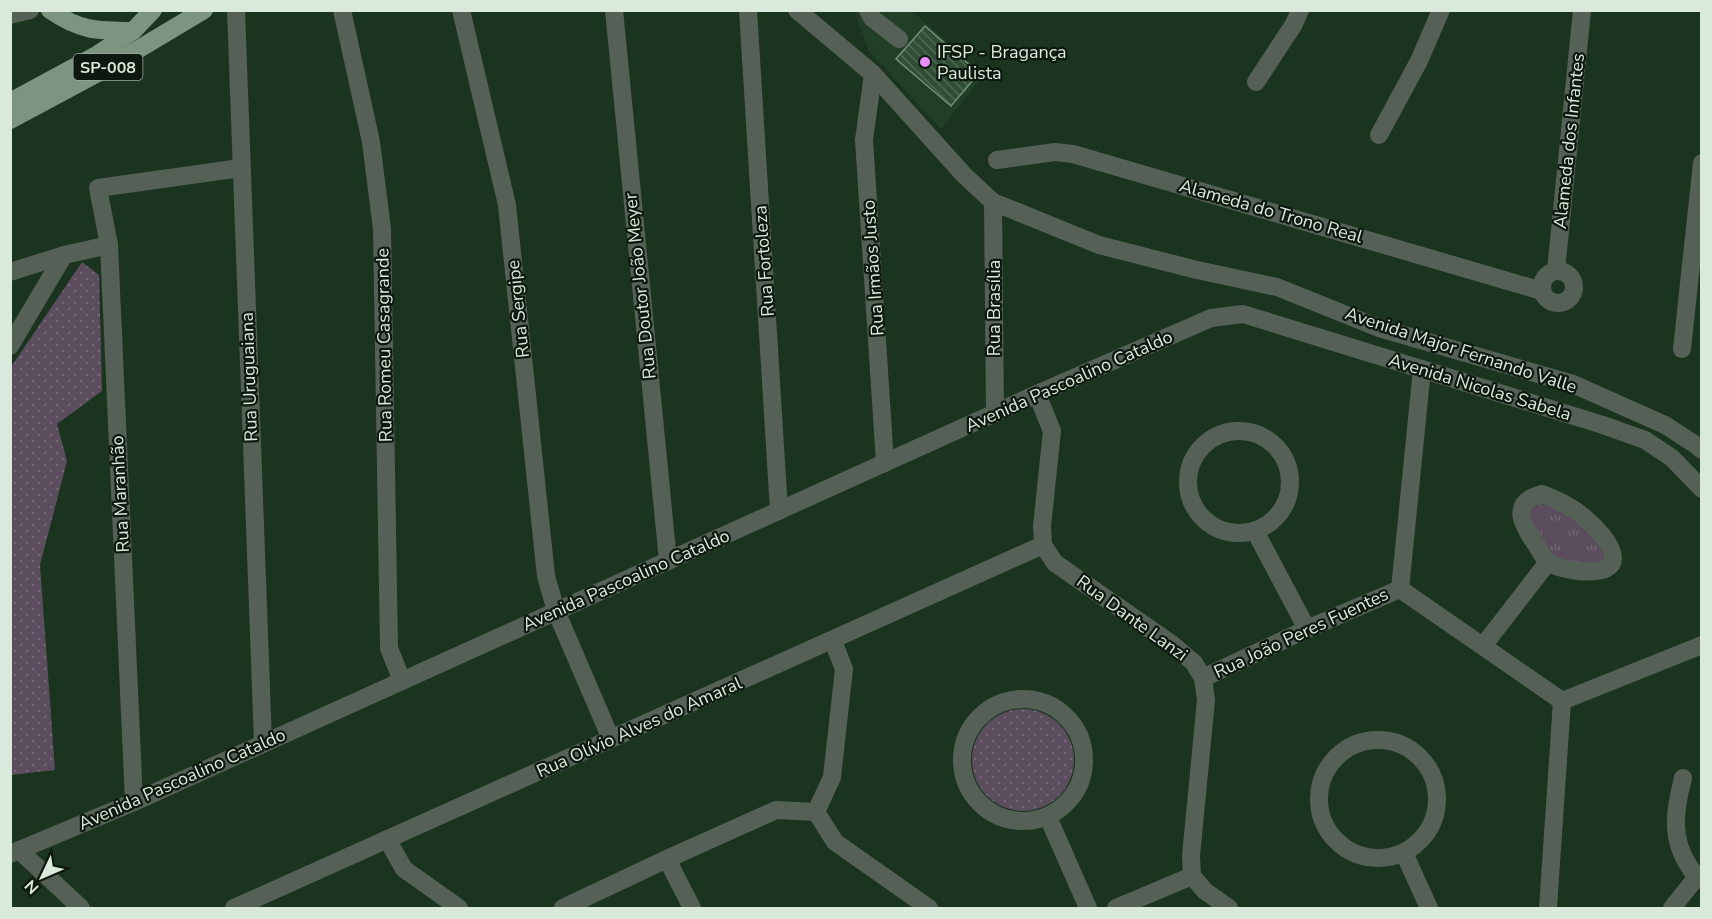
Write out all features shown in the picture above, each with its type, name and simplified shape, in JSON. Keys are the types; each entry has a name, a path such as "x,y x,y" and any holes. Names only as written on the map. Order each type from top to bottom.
{"main road":[{"path":"50,10 66,21 95,32 133,31"},
{"name":"SP-008","path":"10,102 95,56 133,31 153,10"},
{"name":"SP-008","path":"10,120 107,68 204,10"}],"street":[{"path":"10,15 30,10"},
{"name":"Rua Uruguaiana","path":"236,10 263,743"},
{"name":"Rua Romeu Casagrande","path":"342,10 371,142 382,229 389,648 402,681"},
{"name":"Rua Sergipe","path":"461,10 507,205 546,576 556,611 611,739"},
{"name":"Rua Doutor João Meyer","path":"614,10 668,561"},
{"name":"Rua Fortoleza","path":"748,10 779,511"},
{"name":"Avenida Major Fernando Valle","path":"797,10 873,74 964,175 993,202 1099,245 1197,270 1277,287 1379,328 1573,384 1665,425 1701,450"},
{"path":"868,10 872,18 899,39"},
{"path":"1257,82 1294,24 1300,10"},
{"path":"1379,135 1419,61 1441,10"},
{"name":"Alameda dos Infantes","path":"1556,271 1582,10"},
{"name":"Rua Irmãos Justo","path":"873,74 864,140 885,463"},
{"name":"Alameda do Trono Real","path":"997,160 1055,152 1073,153 1542,291"},
{"path":"1682,349 1701,163"},
{"name":"Rua Maranhão","path":"134,802 109,244 98,188 241,168"},
{"name":"Rua Brasília","path":"993,202 995,413"},
{"path":"10,272 109,244"},
{"path":"10,346 64,255"},
{"path":"1556,271 1572,279 1574,291 1567,301 1555,303 1544,297 1542,291 1545,278 1556,271"},
{"name":"Avenida Pascoalino Cataldo","path":"15,852 134,802 1037,394 1211,318 1243,314"},
{"name":"Avenida Nicolas Sabela","path":"1243,314 1645,440 1672,458 1701,489"},
{"name":"Rua João Peres Fuentes","path":"1400,589 1422,369"},
{"path":"1037,394 1052,431 1042,526 1044,545"},
{"path":"1229,432 1246,432 1262,437 1276,447 1286,461 1290,478 1289,495 1282,510 1270,523 1255,531 1239,533 1222,530 1208,522 1196,510 1190,495 1188,479 1192,462 1201,448 1213,438 1229,432"},
{"path":"1542,494 1558,500 1586,518 1610,543 1614,553 1611,564 1604,570 1593,572 1572,570 1548,562 1523,523 1521,511 1524,503 1542,494"},
{"path":"1255,531 1307,629"},
{"name":"Rua Olívio Alves do Amaral","path":"234,909 1044,545"},
{"name":"Rua Dante Lanzi","path":"1044,545 1055,563 1173,645 1194,663 1203,678"},
{"path":"1483,646 1548,562"},
{"name":"Rua João Peres Fuentes","path":"1203,678 1307,629 1400,589"},
{"name":"Rua João Peres Fuentes","path":"1400,589 1562,701"},
{"path":"816,812 832,777 844,669 833,641"},
{"path":"1548,909 1562,701 1701,645"},
{"path":"1203,678 1206,700 1191,856 1192,876 1205,891 1229,909"},
{"path":"1027,699 1047,704 1064,715 1077,731 1084,750 1084,770 1078,790 1065,806 1048,817 1028,822 1008,821 989,813 974,799 964,781 961,761 964,741 973,723 988,709 1007,700 1027,699"},
{"path":"1381,739 1400,744 1417,754 1429,769 1436,788 1437,807 1431,826 1419,842 1404,853 1375,858 1347,850 1332,837 1322,820 1318,800 1321,781 1329,764 1344,750 1361,741 1381,739"},
{"path":"1672,909 1699,879 1685,861 1675,833 1675,809 1683,778"},
{"path":"563,909 776,810 816,812"},
{"path":"816,812 835,842 928,909"},
{"path":"1048,817 1089,909"},
{"path":"387,839 404,869 459,909"},
{"path":"15,852 81,909"},
{"path":"1404,853 1429,909"},
{"path":"667,859 693,909"},
{"path":"1116,909 1192,876"}],"shaded area":[{"name":"IFSP - Bragança Paulista","path":"854,11 912,11 984,74 941,129 869,51"}],"green space":[{"path":"82,262 99,275 102,391 57,424 67,461 40,565 55,770 11,775 11,367"},
{"path":"1540,504 1557,507 1574,517 1602,546 1604,559 1600,564 1570,563 1552,555 1528,518 1531,509"},
{"path":"1023,709 1042,713 1059,724 1070,741 1074,760 1070,779 1059,796 1042,807 1023,811 1004,807 987,796 976,779 972,760 976,741 987,724 1004,713"}],"building":[{"path":"925,26 979,73 951,106 896,59"}],"place":[{"name":"IFSP - Bragança Paulista","path":"925,62"}]}
